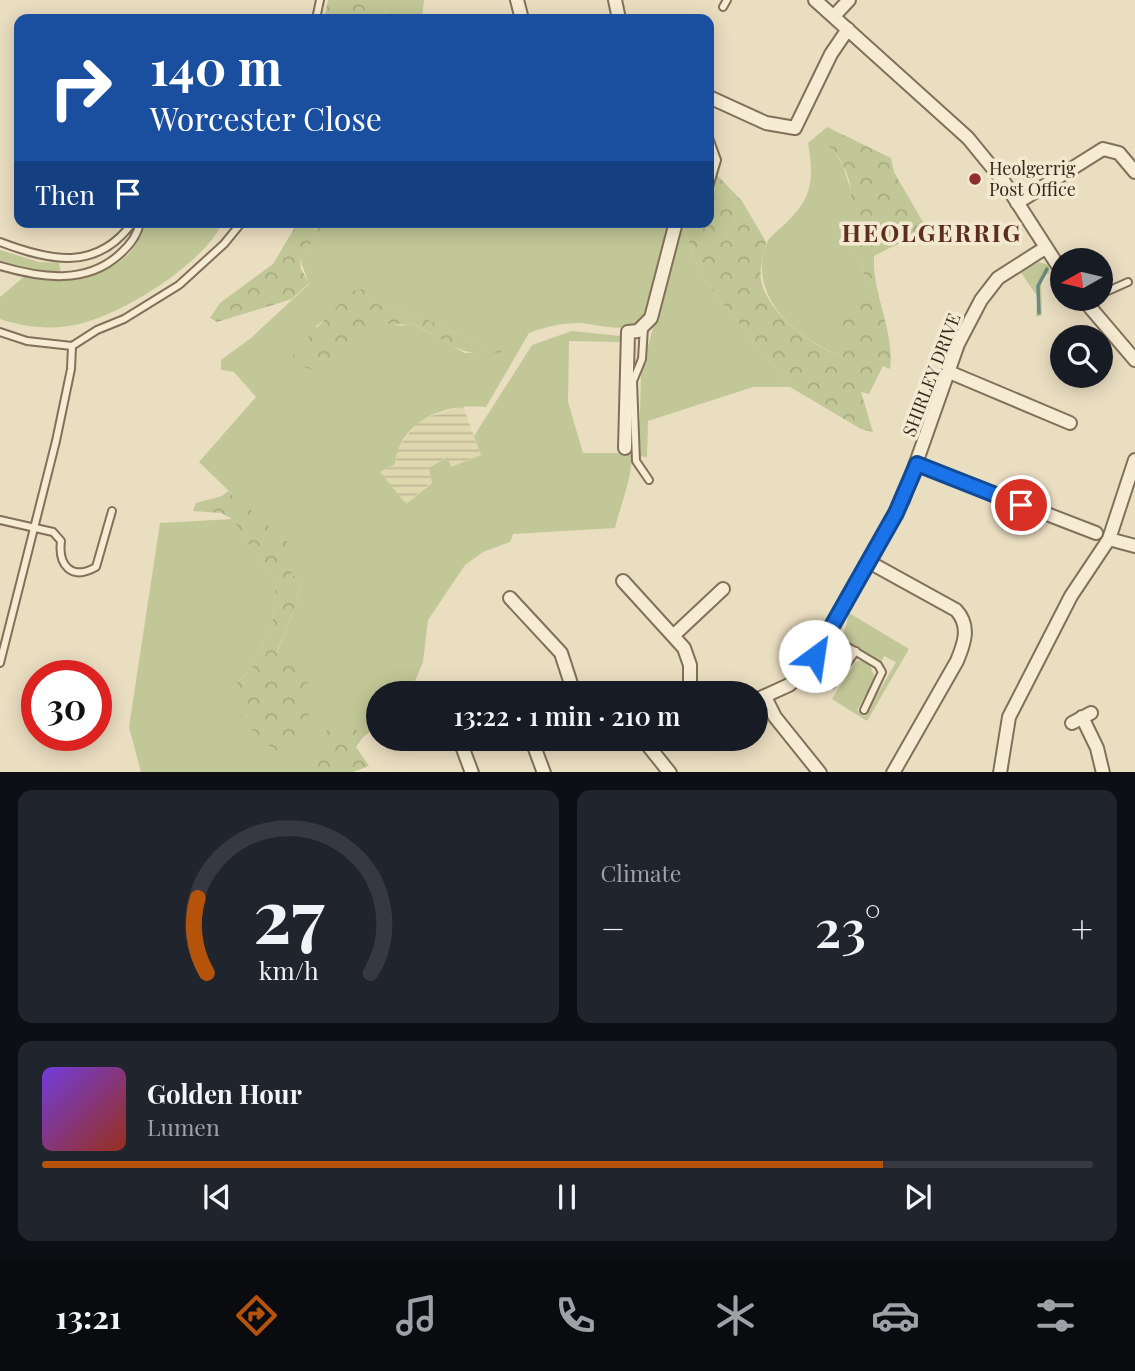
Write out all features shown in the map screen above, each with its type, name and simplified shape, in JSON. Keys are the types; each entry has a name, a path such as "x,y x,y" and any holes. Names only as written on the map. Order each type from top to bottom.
{"street":[{"path":"815,0 961,131 986,159 1050,255"},
{"path":"834,16 849,0"},
{"path":"714,99 766,123 795,128 831,54 848,29"},
{"path":"1017,203 1102,149 1119,153 1135,172"},
{"path":"625,448 628,332 638,331 651,318 674,228"},
{"name":"SHIRLEY DRIVE","path":"768,694 799,677 828,635 896,513 917,464 970,319 998,278 1045,248"},
{"path":"1096,312 1135,360"},
{"path":"949,372 1055,412 1070,423"},
{"path":"1000,772 1010,717 1070,596 1109,538 1135,460"},
{"path":"917,464 1096,533"},
{"path":"1109,538 1135,546"},
{"path":"869,562 956,610 965,624 964,644 957,661 892,772"},
{"path":"623,581 674,635 688,656 689,681"},
{"path":"674,635 723,589"},
{"path":"510,598 565,660 571,681"},
{"path":"768,708 820,772"},
{"path":"1081,718 1097,748 1102,772"},
{"path":"464,751 472,772"},
{"path":"536,751 544,772"},
{"path":"653,751 670,772"}],"lane":[{"path":"723,7 727,0"},
{"path":"714,152 717,160 714,170"},
{"path":"0,242 43,255 88,257 109,247 127,228"},
{"path":"0,266 50,276 91,273 112,262 127,248 139,228"},
{"path":"0,332 27,341 72,346 97,330 124,319 179,285 237,228"},
{"path":"1113,289 1128,282"},
{"path":"644,325 642,359 634,381 636,461 649,480"},
{"path":"0,663 69,381 72,346"},
{"path":"0,520 53,532 61,541 62,563 72,570 87,572 96,567 112,511"},
{"path":"828,635 878,665 882,672 864,710"},
{"path":"832,684 856,651"}],"shaded area":[{"path":"463,406 481,455 450,467 446,457 430,468 432,482 405,504 380,472 395,464 397,449 419,420"}],"green space":[{"path":"328,0 388,0 385,4 386,14 325,14"},
{"path":"388,0 424,0 423,14 386,14 385,3"},
{"path":"827,127 891,158 894,172 927,229 874,256 876,284 891,355 890,369 883,366 869,394 861,392 873,432 861,429 790,387 701,276 684,228 714,228 714,182 717,175 742,201 766,242 761,280 771,304 790,325 814,343 837,355 839,324 867,288 863,269 845,238 850,210 850,183 841,161 821,132"},
{"path":"821,132 843,165 854,201 845,238 863,269 867,288 858,301 837,355 805,337 791,325 769,297 763,281 762,264 766,245 794,215 806,197 811,178 808,143"},
{"path":"142,228 219,228 198,255 179,271 136,300 93,320 75,325 47,327 28,326 0,319 0,297 26,275 62,278 98,272 128,255"},
{"path":"294,228 323,228 300,259 301,269 309,283 292,299 217,322 210,318 220,303 273,264"},
{"path":"323,228 668,228 659,277 650,307 637,324 619,328 565,324 529,333 486,407 455,408 427,418 405,436 398,449 395,464 380,472 406,504 432,483 429,468 447,457 451,467 481,455 474,436 532,345 572,331 620,336 620,342 569,341 568,402 583,453 631,453 629,480 615,528 513,534 510,542 483,552 465,565 428,620 423,662 415,681 366,681 366,735 363,737 350,722 312,772 141,772 129,727 160,523 232,519 276,585 272,623 252,668 229,691 276,654 296,605 302,579 291,575 234,496 199,462 256,397 234,372 221,370 221,360 251,338 309,284 300,259","holes":["370,287 370,302 424,318 480,345 506,351 465,353 412,323 401,326 388,322 315,327"]},
{"path":"680,228 684,228 701,276 790,387 753,387 648,421 647,457 639,456 641,372"},
{"path":"0,250 39,262 59,263 61,274 0,262"},
{"path":"1039,262 1048,265 1050,272 1041,279 1042,315 1036,317 1037,296 1020,271"},
{"path":"370,287 370,302 424,318 480,345 509,351 467,351 448,344 412,323 388,324 379,325 322,373 292,363 294,352 352,291"},
{"path":"228,491 296,549 291,575 302,579 296,605 276,653 294,661 302,671 307,681 310,700 307,721 299,740 290,737 281,752 265,743 249,727 231,699 229,691 252,668 272,623 276,585 232,519 221,513 193,511 196,503 222,496"},
{"path":"849,613 909,649 867,721 832,699 855,662 862,660 870,665 875,678 857,710 865,716 896,662 884,656 881,662 843,638"},
{"path":"350,722 363,737 356,747 369,766 353,772 312,772 315,753 327,730"}],"waterway":[{"path":"1039,313 1038,286 1047,269"}],"place":[{"name":"Heolgerrig Post Office","path":"975,179"}],"district":[{"name":"HEOLGERRIG","path":"932,234"}],"route":[{"path":"815,656 903,500 917,464 1021,505"}]}
